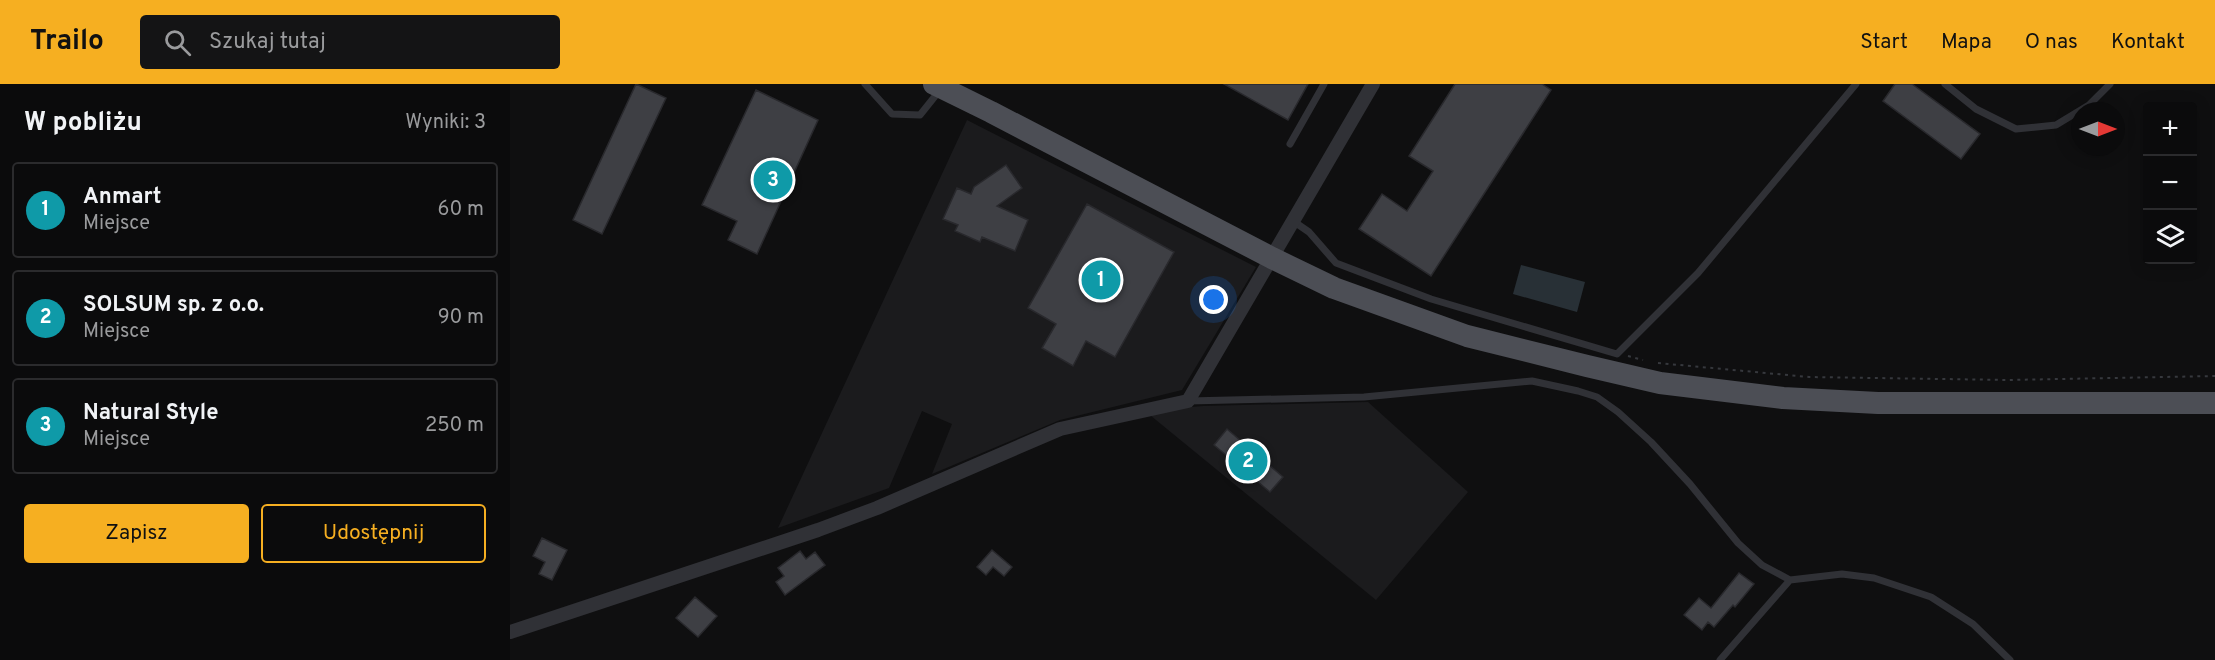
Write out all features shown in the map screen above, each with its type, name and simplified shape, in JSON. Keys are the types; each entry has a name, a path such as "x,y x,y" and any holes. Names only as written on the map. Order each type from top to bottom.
{"main road":[{"path":"938,86 1334,288 1467,336 1660,383 1783,398 1878,403 2215,403"}],"street":[{"path":"510,632 818,530 900,498 1060,429 1188,401 1328,165 1373,84"}],"lane":[{"path":"864,84 892,114 920,115 938,86"},
{"path":"1290,144 1324,84"},
{"path":"1293,221 1310,232 1336,263 1431,299 1617,354 1698,273 1856,84"},
{"path":"1945,84 1976,109 2016,129 2056,125 2089,105 2110,84"},
{"path":"1188,401 1364,397 1480,384 1532,381 1578,390 1597,397 1618,412 1651,442 1690,484 1738,543 1762,565 1790,580 1842,574 1874,578 1931,597 1966,620 2010,660"},
{"path":"1719,660 1790,580"}],"path":[{"path":"1617,354 1647,361"},
{"path":"1656,363 1809,377 2008,380 2215,376"}],"shaded area":[{"path":"967,120 1256,267 1182,390 1060,420 932,474 952,424 922,411 889,488 778,528"},
{"path":"1521,265 1585,282 1577,312 1513,294"},
{"path":"1368,402 1468,492 1376,600 1145,411 1203,406"}],"building":[{"path":"636,84 666,98 602,234 573,220"},
{"path":"1224,84 1308,84 1288,120"},
{"path":"1455,84 1542,84 1551,90 1431,276 1359,229 1382,194 1407,211 1433,171 1409,156"},
{"path":"1895,84 1912,84 1980,134 1961,159 1883,101"},
{"path":"756,90 818,120 757,254 728,240 737,221 702,205"},
{"path":"1006,165 1022,188 997,206 1028,220 1015,251 982,237 980,242 955,231 958,225 943,219 957,188 971,194 974,187"},
{"path":"1087,204 1174,252 1115,357 1086,341 1073,366 1042,348 1056,324 1028,308"},
{"path":"1227,429 1283,477 1270,492 1214,445"},
{"path":"542,538 567,550 552,580 539,574 545,562 533,556"},
{"path":"992,550 1012,567 1004,576 993,567 986,575 977,567"},
{"path":"800,551 806,559 815,552 825,565 785,595 776,582 784,576 778,568"},
{"path":"1739,573 1754,584 1714,627 1708,622 1702,630 1684,615 1699,598 1711,608"},
{"path":"695,597 717,616 698,637 676,618"}],"place":[{"name":"Natural Style","path":"773,180"},
{"name":"Anmart","path":"1101,280"},
{"name":"SOLSUM sp. z o.o.","path":"1248,461"}]}
